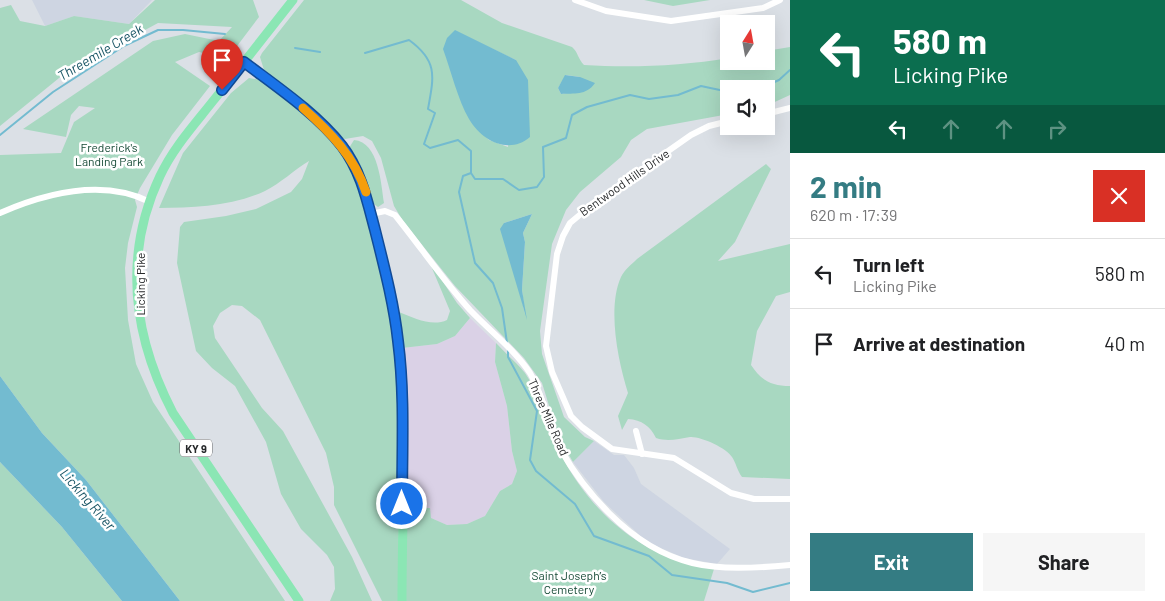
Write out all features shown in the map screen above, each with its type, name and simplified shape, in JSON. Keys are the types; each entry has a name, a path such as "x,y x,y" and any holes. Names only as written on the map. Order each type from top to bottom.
{"main road":[{"name":"Licking Pike","path":"293,0 187,133 161,174 150,202 138,257 137,297 141,333 151,367 173,413 299,601"},
{"path":"244,62 303,108 335,138 358,173 368,199 394,315 400,362 403,424 402,601"}],"street":[{"path":"575,0 606,11 671,21 763,8 780,0"},
{"path":"775,112 790,108"},
{"name":"Bentwood Hills Drive","path":"720,123 709,126 691,135 577,216 562,236 557,254 546,346 552,372 564,404 573,419 612,449 674,458 731,493 754,499 790,499"},
{"path":"0,213 35,199 86,190 112,190 134,194 150,202"},
{"name":"Three Mile Road","path":"371,214 385,211 395,215 469,308 522,364 537,388 553,432 569,463 603,507 633,536 657,551 701,565 742,569 790,565"},
{"path":"636,431 642,454"}],"shaded area":[{"path":"32,0 152,0 129,24 74,16 45,26"},
{"path":"470,318 496,343 495,362 507,406 512,451 517,471 512,484 500,491 485,516 467,524 447,525 406,508 407,405 402,348 437,344 455,336"},
{"path":"594,441 614,455 624,455 634,468 641,484 730,549 717,564 684,558 647,542 604,502 573,462"}],"green space":[{"name":"Frederick's Landing Park","path":"155,0 253,0 259,17 228,58 199,52 175,62 210,86 172,135 140,188 135,200 137,207 128,243 125,268 128,320 136,364 153,402 285,601 180,601 86,480 42,433 0,376 0,155 61,153 74,122 95,108 79,106 71,115 66,137 23,129 153,41 185,34 219,41 232,27 158,23 64,74 0,126 0,8 11,5 20,21 45,26 74,16 129,24"},
{"path":"304,0 461,0 502,23 572,47 584,65 656,66 720,59 720,70 775,70 775,50 790,47 790,95 775,102 775,80 720,80 720,116 647,129 631,140 621,157 580,192 566,210 552,244 540,331 542,354 564,417 585,437 594,441 573,462 559,438 542,383 524,358 455,286 403,221 394,206 381,158 372,141 363,136 345,139 338,136 264,70 260,57","holes":["455,31 516,60 508,147 489,140 470,119","566,75 580,77 567,93 561,94 558,88","532,214 523,233 525,242 522,290 525,314 504,223"]},
{"path":"644,0 710,0 673,6"},
{"path":"249,78 261,80 315,123 332,140 344,155 356,178 365,206 393,328 398,398 399,601 382,601 334,505 334,487 326,453 260,320 242,306 232,305 220,313 213,326 215,338 262,408 283,431 352,557 372,601 330,601 335,589 334,567 327,555 301,529 281,494 266,442 235,386 212,368 196,351 177,263 180,227 184,222 226,216 256,209 291,192 302,179 309,161 271,188 253,196 213,205 159,208 183,153 231,93"},
{"path":"354,140 369,148 374,156 380,175 384,203 378,207 374,204 349,148"},
{"path":"766,164 771,169 735,242 718,261 790,244 790,292 776,296 757,331 751,365 767,381 777,385 790,386 790,479 742,477 729,454 713,443 694,437 669,440 656,438 645,424 628,419 622,430 618,416 628,393 621,366 614,319 617,290 622,274 637,259"},
{"path":"429,261 457,303 470,318 455,336 437,344 402,348 399,312 423,321 435,323 447,320 450,311"},
{"name":"Saint Joseph’s Cemetery","path":"496,343 522,369 530,381 555,443 568,467 599,509 618,527 639,542 662,554 687,563 714,569 704,601 405,601 406,508 430,508 431,518 447,525 467,524 485,516 500,491 512,484 517,471 512,451 507,406 495,362"},
{"path":"0,462 62,527 122,601 0,601"}],"water":[{"path":"455,30 516,60 528,80 530,137 513,145 505,145 488,139 474,127 458,94 443,49 447,38"},
{"path":"565,75 580,77 595,83 584,92 561,94 558,88"},
{"path":"532,214 523,233 525,242 522,290 527,320 500,229 504,223"},
{"name":"Licking River","path":"0,376 42,433 86,480 180,601 122,601 62,527 0,462"}],"waterway":[{"name":"Threemile Creek","path":"0,135 53,92 124,46 158,30 225,34"},
{"name":"Threemile Creek","path":"365,53 409,40 425,55 429,62 432,70 432,87 428,109 435,113 424,144 430,148 458,140 471,151 471,173 463,176 459,192 475,263 493,283 502,308 507,343"},
{"name":"Threemile Creek","path":"295,48 320,52"},
{"path":"775,82 790,70"},
{"path":"471,173 475,179 503,179 519,190 537,187 544,177 543,147 566,138 572,115 587,107 630,95 649,99 678,95 701,86 720,90"},
{"name":"Threemile Creek","path":"508,350 508,357 537,411 530,460 536,471 575,504 594,536 649,556 672,575 727,583 753,592 790,583"}],"slow traffic":[{"path":"303,108 342,146 358,173 366,192"}],"route":[{"path":"222,90 244,62 303,108 335,138 351,160 363,184 383,260 399,342 403,424 402,504"}]}
